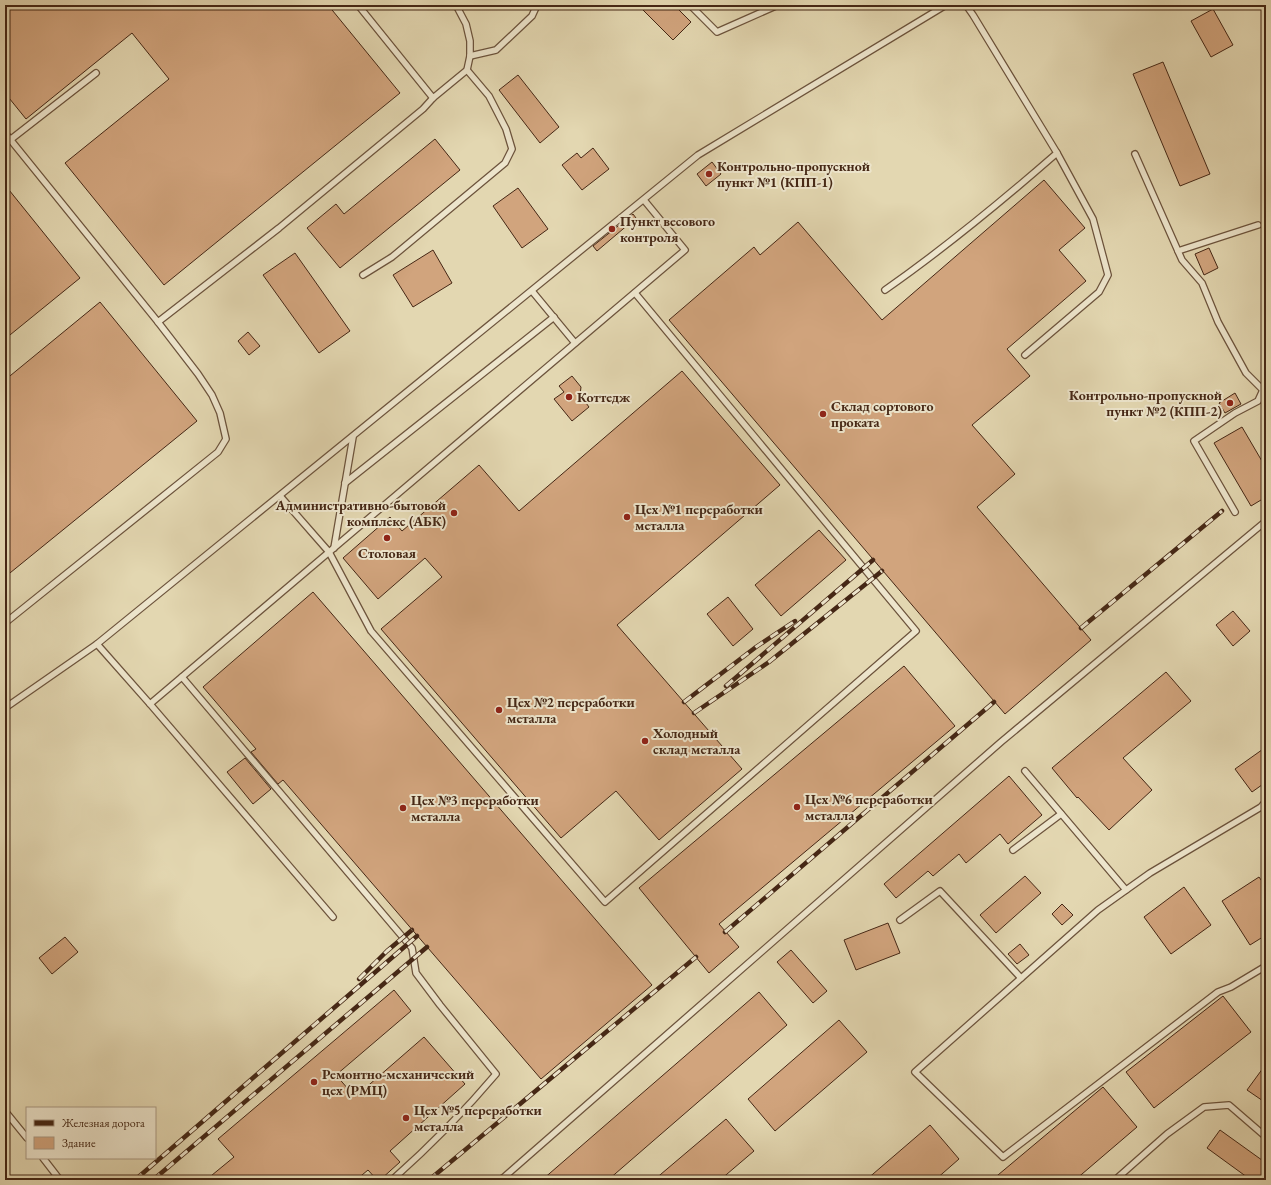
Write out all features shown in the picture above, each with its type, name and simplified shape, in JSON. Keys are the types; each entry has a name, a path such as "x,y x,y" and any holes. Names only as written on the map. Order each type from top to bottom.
{"lane":[{"path":"358,5 433,98"},
{"path":"158,322 279,228 423,109 433,98 467,70 470,56 470,42 466,24 456,5"},
{"path":"470,56 496,50 532,16 537,5"},
{"path":"690,5 717,32 778,5"},
{"path":"5,708 97,644 698,155 946,5"},
{"path":"966,5 1057,153 1093,219 1108,276 1099,292 1025,355"},
{"path":"364,275 392,257 505,163 512,149 506,129 489,96 467,70"},
{"path":"10,140 96,73"},
{"path":"5,133 158,322 198,374 212,395 220,413 226,439 218,452 5,622"},
{"path":"885,290 922,264 1057,153"},
{"path":"1135,154 1182,260 1202,283 1218,322 1246,374 1264,389 1258,401 1194,441 1235,512"},
{"path":"150,704 685,250 644,200"},
{"path":"1178,251 1258,226"},
{"path":"532,291 575,343"},
{"path":"280,496 329,552 371,631 605,902 916,631 635,293"},
{"path":"345,483 554,317"},
{"path":"334,548 353,437"},
{"path":"498,1180 503,1178 1001,742 1266,521"},
{"path":"97,644 333,917"},
{"path":"182,677 412,948 416,974 496,1074 473,1102 392,1180"},
{"path":"1025,771 1126,890"},
{"path":"1266,801 1261,807 1150,873 1098,910 915,1072 1002,1157 1218,992 1231,987 1266,966"},
{"path":"1013,850 1061,814"},
{"path":"900,920 940,891 1021,978"},
{"path":"1115,1180 1167,1134 1204,1107 1229,1105 1266,1137"},
{"path":"5,1111 26,1137"},
{"path":"44,1159 60,1180"}],"building":[{"path":"5,5 328,5 400,93 164,285 65,163 169,79 132,33 26,119 5,93"},
{"path":"638,5 674,5 691,22 673,40"},
{"path":"1213,9 1233,45 1211,57 1191,21"},
{"path":"1163,62 1210,174 1180,186 1133,74"},
{"path":"518,75 559,127 540,143 499,90"},
{"path":"435,139 460,170 340,268 307,228 336,204 344,214"},
{"path":"593,148 609,169 582,190 562,165 577,153 581,158"},
{"name":"Контрольно-пропускной пункт №1 (КПП-1)","path":"712,162 721,174 706,186 697,174"},
{"path":"1044,180 1085,228 1059,250 1086,281 1007,349 1030,376 972,425 1015,474 977,507 1091,640 1005,714 669,320 754,247 760,255 798,222 882,320"},
{"path":"5,185 80,278 5,339"},
{"path":"518,188 548,229 522,248 493,206"},
{"path":"633,214 636,218 597,251 593,246"},
{"path":"1209,248 1218,268 1204,275 1195,254"},
{"path":"433,250 452,283 413,307 393,275"},
{"path":"295,253 350,331 319,353 263,275"},
{"path":"100,302 197,421 5,577 5,380"},
{"path":"248,332 260,346 249,355 238,341"},
{"path":"682,371 780,485 617,625 742,769 659,840 616,791 561,838 381,629 442,577 425,558 378,599 343,558 390,517 402,531 479,465 519,511"},
{"name":"Коттедж","path":"572,376 581,387 580,395 589,407 572,421 554,399 564,392 559,386"},
{"name":"Контрольно-пропускной пункт №2 (КПП-2)","path":"1235,393 1241,404 1225,413 1219,403"},
{"path":"1242,427 1266,468 1266,497 1251,506 1214,443"},
{"path":"819,530 846,560 781,616 755,585"},
{"name":"Цех №3 переработки металла","path":"313,592 652,985 541,1079 283,780 278,784 251,752 256,749 203,687"},
{"path":"728,597 753,629 733,646 707,614"},
{"path":"1233,611 1250,631 1233,646 1216,625"},
{"name":"Цех №6 переработки металла","path":"904,666 955,726 719,924 739,947 709,973 639,888"},
{"path":"1166,672 1191,701 1123,758 1152,790 1109,830 1078,797 1077,798 1052,768"},
{"path":"1266,747 1266,782 1252,792 1235,769"},
{"path":"245,758 271,789 253,804 227,772"},
{"path":"1009,776 1042,815 1008,844 1000,834 966,863 959,854 933,876 928,871 896,898 884,884"},
{"path":"1025,876 1041,893 996,933 980,915"},
{"path":"1259,877 1266,887 1266,935 1250,945 1222,901"},
{"path":"1184,887 1211,925 1171,954 1144,917"},
{"path":"1062,904 1073,915 1062,925 1052,914"},
{"path":"888,923 900,953 856,970 844,940"},
{"path":"65,937 78,952 52,974 39,958"},
{"path":"1020,944 1029,955 1017,964 1008,954"},
{"path":"791,950 827,991 813,1003 777,962"},
{"path":"394,990 411,1011 336,1075 355,1097 424,1037 465,1084 390,1151 400,1162 380,1180 377,1180 368,1170 356,1180 206,1180 234,1157 218,1139"},
{"path":"759,992 787,1025 608,1180 542,1180"},
{"path":"1223,996 1251,1032 1154,1108 1126,1072"},
{"path":"839,1020 867,1052 775,1131 748,1099"},
{"path":"1266,1064 1266,1103 1247,1090"},
{"path":"1103,1087 1137,1127 1075,1180 992,1180"},
{"path":"726,1119 754,1151 720,1180 654,1180"},
{"path":"930,1125 959,1159 935,1180 866,1180"},
{"path":"1220,1130 1266,1163 1266,1180 1251,1180 1207,1148"}],"railway":[{"path":"1081,628 1222,511"},
{"path":"726,686 873,560"},
{"path":"694,713 769,662 882,571"},
{"path":"684,702 756,647 795,621"},
{"path":"725,932 994,702"},
{"path":"359,979 387,951 412,930"},
{"path":"135,1180 417,936"},
{"path":"153,1180 427,947"},
{"path":"429,1180 696,957"}],"place":[{"name":"Контрольно-пропускной пункт №1 (КПП-1)","path":"709,174"},
{"name":"Пункт весового контроля","path":"612,229"},
{"name":"Коттедж","path":"569,397"},
{"name":"Контрольно-пропускной пункт №2 (КПП-2)","path":"1230,403"},
{"name":"Склад сортового проката","path":"823,414"},
{"name":"Административно-бытовой комплекс (АБК)","path":"454,513"},
{"name":"Цех №1 переработки металла","path":"627,517"},
{"name":"Столовая","path":"387,538"},
{"name":"Цех №2 переработки металла","path":"499,710"},
{"name":"Холодный склад металла","path":"645,741"},
{"name":"Цех №6 переработки металла","path":"797,807"},
{"name":"Цех №3 переработки металла","path":"403,808"},
{"name":"Ремонтно-механический цех (РМЦ)","path":"314,1082"},
{"name":"Цех №5 переработки металла","path":"406,1118"}]}
